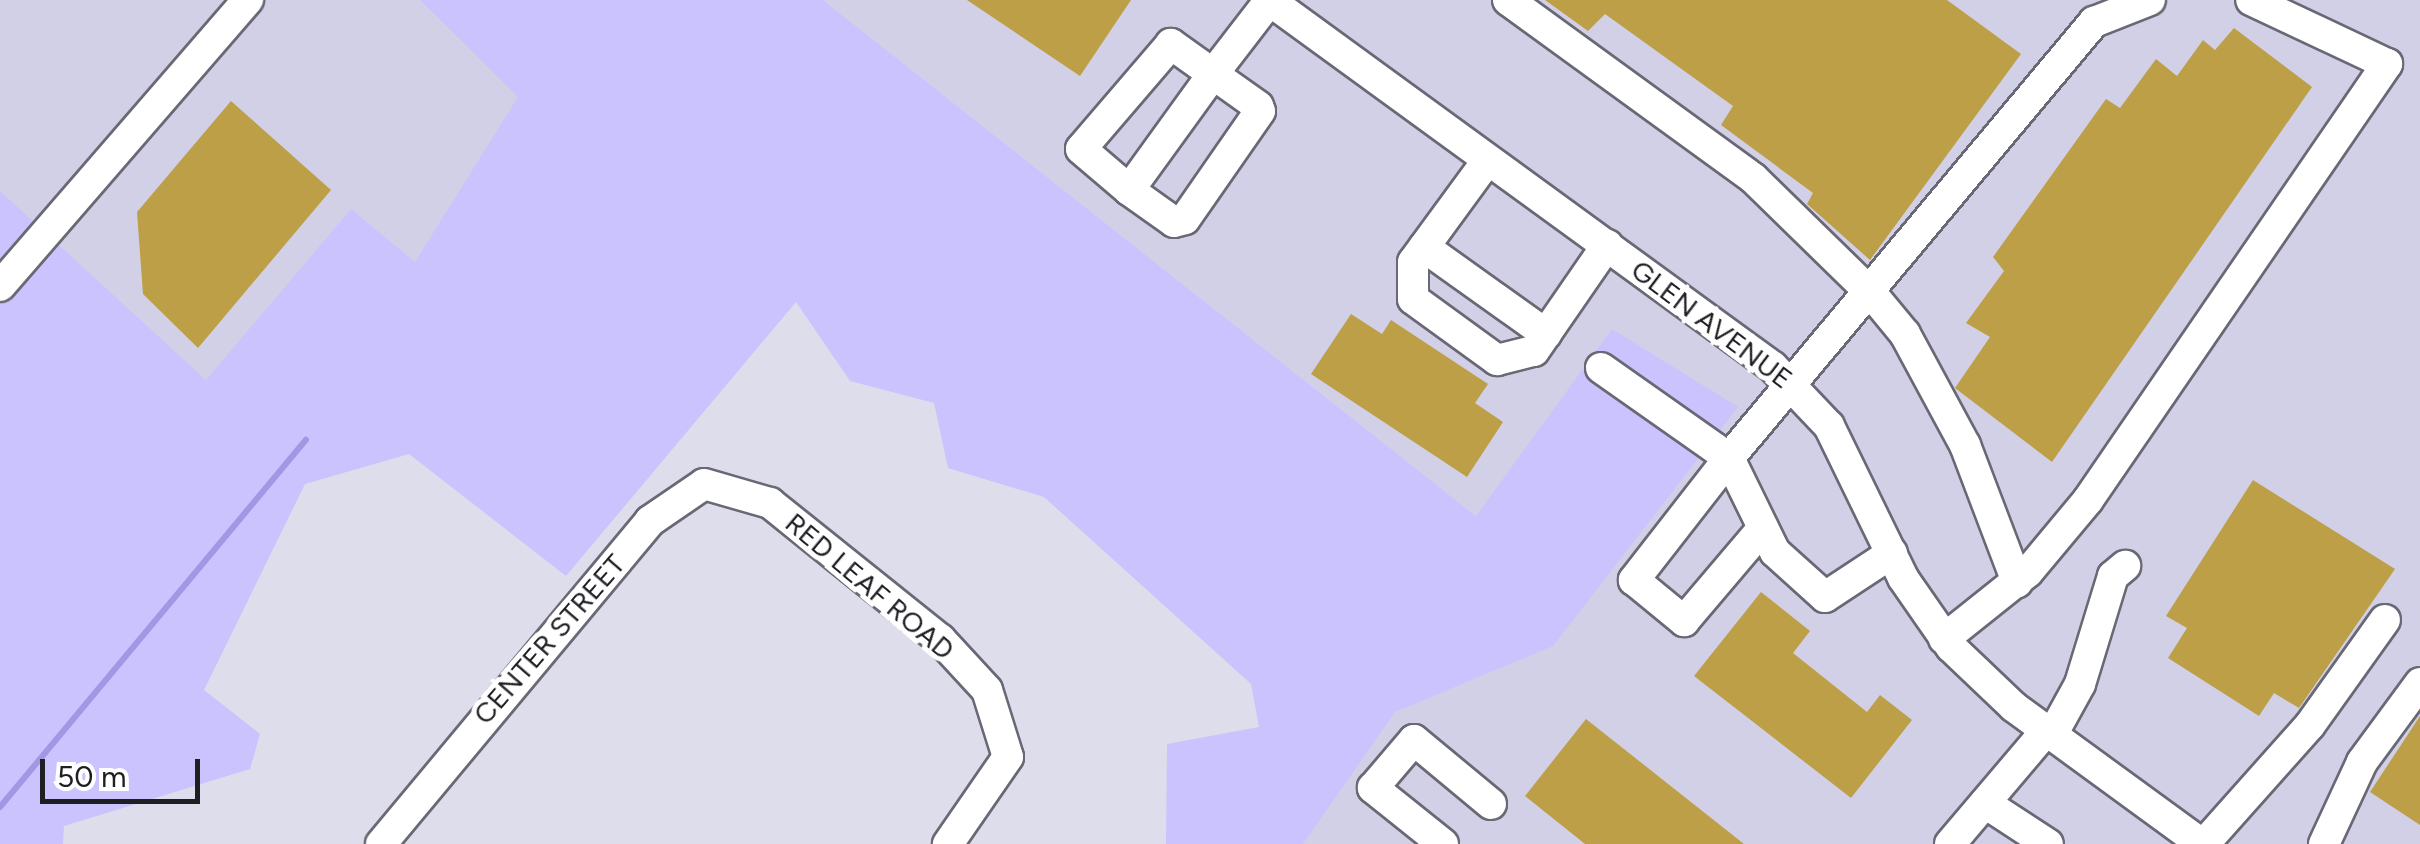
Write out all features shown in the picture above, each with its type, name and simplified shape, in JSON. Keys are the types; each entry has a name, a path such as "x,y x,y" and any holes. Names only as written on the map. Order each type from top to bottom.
{"street":[{"path":"0,286 248,0"},
{"path":"1128,190 1269,0"},
{"name":"GLEN AVENUE","path":"1269,0 1607,245 1796,388 1850,462 1892,553 1944,639 2049,733 2203,844"},
{"path":"1508,0 1753,178 1872,294 1905,334 1965,444 2016,582"},
{"path":"1944,639 2016,582 2088,500 2387,64 2251,0"},
{"path":"1763,528 1684,621 1634,580 1729,458 1796,388 2094,22 2129,3"},
{"path":"1162,46 1214,74 1260,111 1196,204 1174,222 1128,190 1082,149 1162,46"},
{"path":"1487,161 1413,262 1413,299 1497,360 1534,351 1607,245"},
{"path":"1424,247 1546,334"},
{"path":"1601,368 1729,458 1775,552 1825,597 1892,553"},
{"name":"CENTER STREET","path":"381,844 650,521 704,484 747,492"},
{"name":"RED LEAF ROAD","path":"747,492 940,639 1002,715 1009,737 1002,776 948,844"},
{"path":"1950,844 2049,733 2125,566"},
{"path":"2203,844 2310,726 2385,620"},
{"path":"2324,844 2362,762 2420,683"},
{"path":"1443,844 1373,788 1414,740 1491,804"},
{"path":"1986,803 2048,844"}],"shaded area":[{"path":"0,0 495,0 570,65 423,266 0,773"},
{"path":"420,0 823,0 1476,516 1612,329 1738,407 1553,646 1395,712 1303,844 1166,844 1167,744 1259,727 1251,684 1044,497 948,468 934,403 850,381 796,302 566,576 409,454 305,484 204,690 260,734 250,769 64,826 63,844 0,844 0,191 206,380 351,209 415,262 518,97"},
{"path":"823,0 2420,0 2420,844 1294,844 1476,516"}],"building":[{"path":"967,0 1131,0 1080,76"},
{"path":"1545,0 1947,0 2021,54 1870,260 1807,204 1813,193 1721,125 1733,106 1605,14 1588,31"},
{"path":"2234,28 2312,87 2052,462 1955,388 1990,337 1966,323 2004,271 1993,257 2106,99 2120,108 2156,59 2177,76 2203,40 2215,50"},
{"path":"231,101 331,190 198,348 143,294 137,212"},
{"path":"1351,314 1382,334 1391,320 1488,384 1475,403 1503,422 1467,477 1311,374"},
{"path":"2253,480 2395,569 2299,708 2274,693 2259,716 2168,658 2187,628 2166,616"},
{"path":"1761,592 1810,631 1793,653 1867,712 1880,695 1912,720 1851,798 1694,676"},
{"path":"2420,716 2420,825 2370,792"},
{"path":"1586,719 1744,844 1585,844 1525,796"}],"waterway":[{"path":"0,807 306,440"}]}
